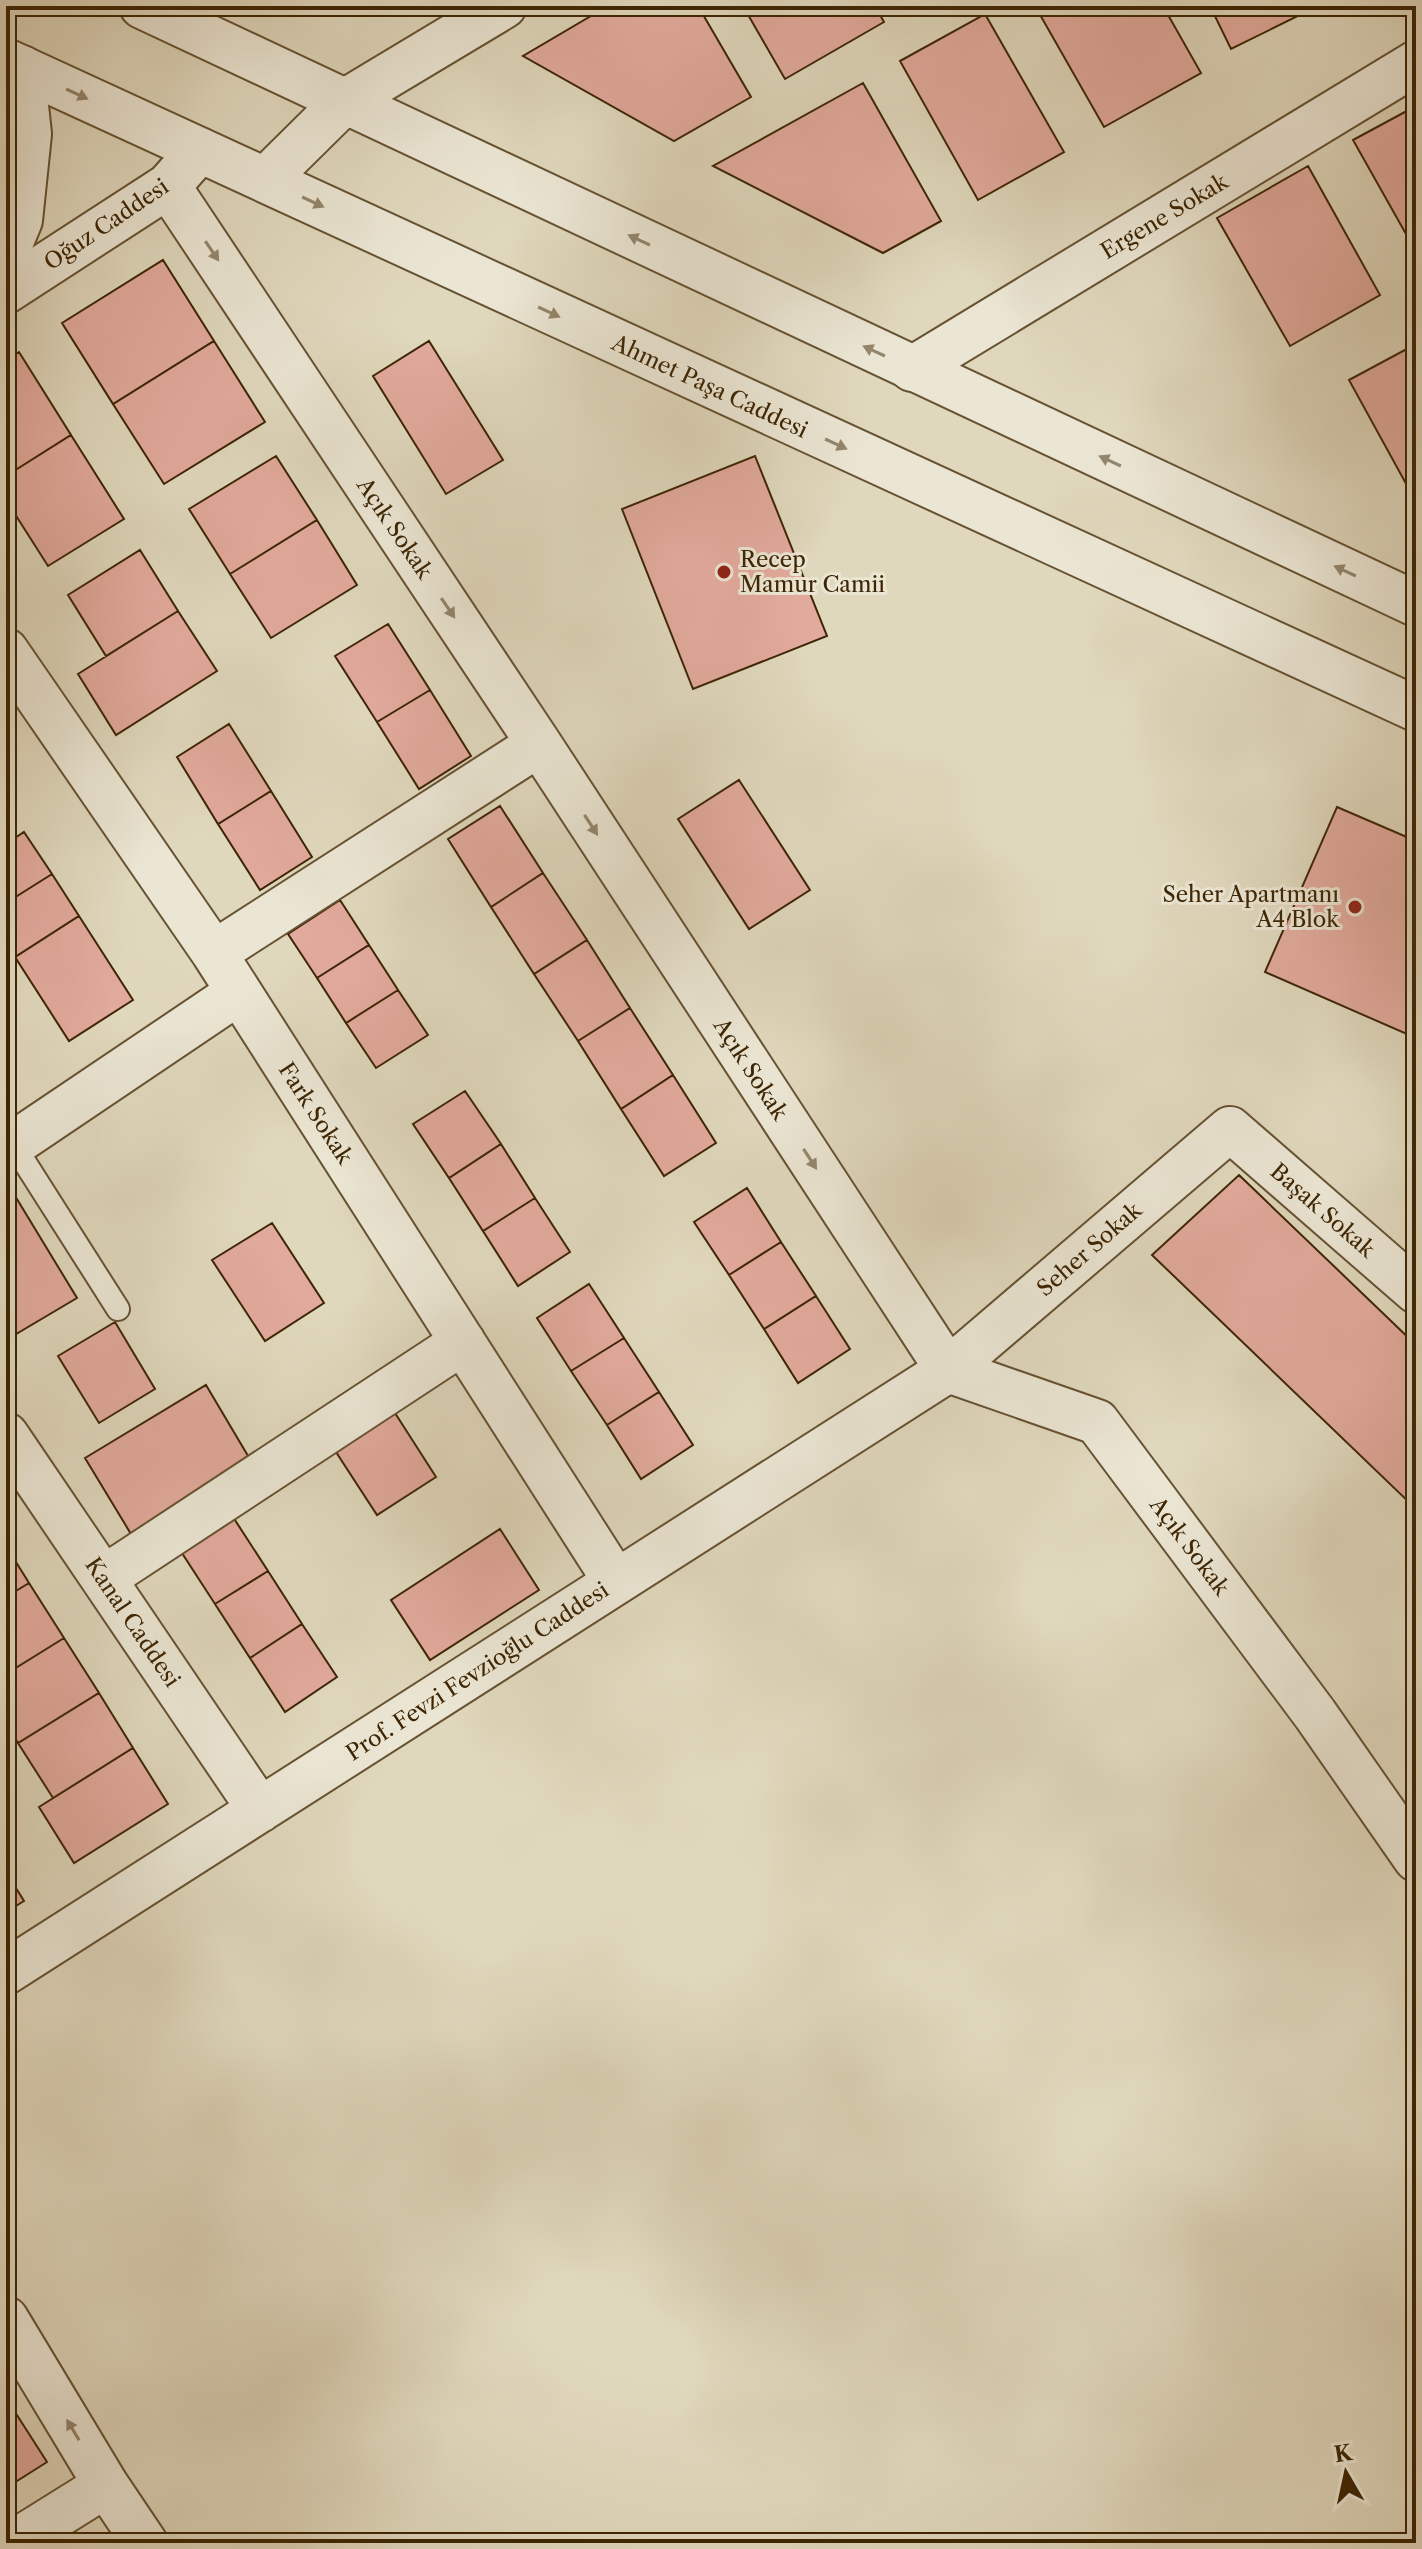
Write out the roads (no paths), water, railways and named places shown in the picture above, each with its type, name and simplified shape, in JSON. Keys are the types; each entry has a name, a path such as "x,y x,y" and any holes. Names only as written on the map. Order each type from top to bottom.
{"street":[{"path":"142,6 912,369 1406,589"},
{"path":"265,180 344,102 504,6"},
{"name":"Ergene Sokak","path":"912,369 1416,63"},
{"path":"6,254 20,220 29,134 14,64"},
{"name":"Ahmet Paşa Caddesi","path":"14,64 1416,709"},
{"name":"Oğuz Caddesi","path":"6,291 168,186 200,150"},
{"name":"Açık Sokak","path":"168,186 539,744 948,1370 1097,1422 1315,1714 1416,1859"},
{"name":"Fark Sokak","path":"6,651 214,953 616,1582"},
{"path":"214,953 539,744"},
{"path":"10,1146 239,992"},
{"name":"Seher Sokak","path":"948,1370 1230,1129"},
{"name":"Başak Sokak","path":"1230,1129 1416,1291"},
{"path":"104,1578 463,1342"},
{"name":"Prof. Fevzi Fevzioğlu Caddesi","path":"6,1972 948,1370"},
{"name":"Kanal Caddesi","path":"6,1435 260,1810"},
{"path":"6,2319 106,2485 145,2543"},
{"path":"13,2543 106,2485"}],"lane":[{"path":"10,1146 118,1309"}],"place":[{"name":"Recep Mamur Camii","path":"724,572"},
{"name":"Seher Apartmanı A4 Blok","path":"1355,907"}]}
